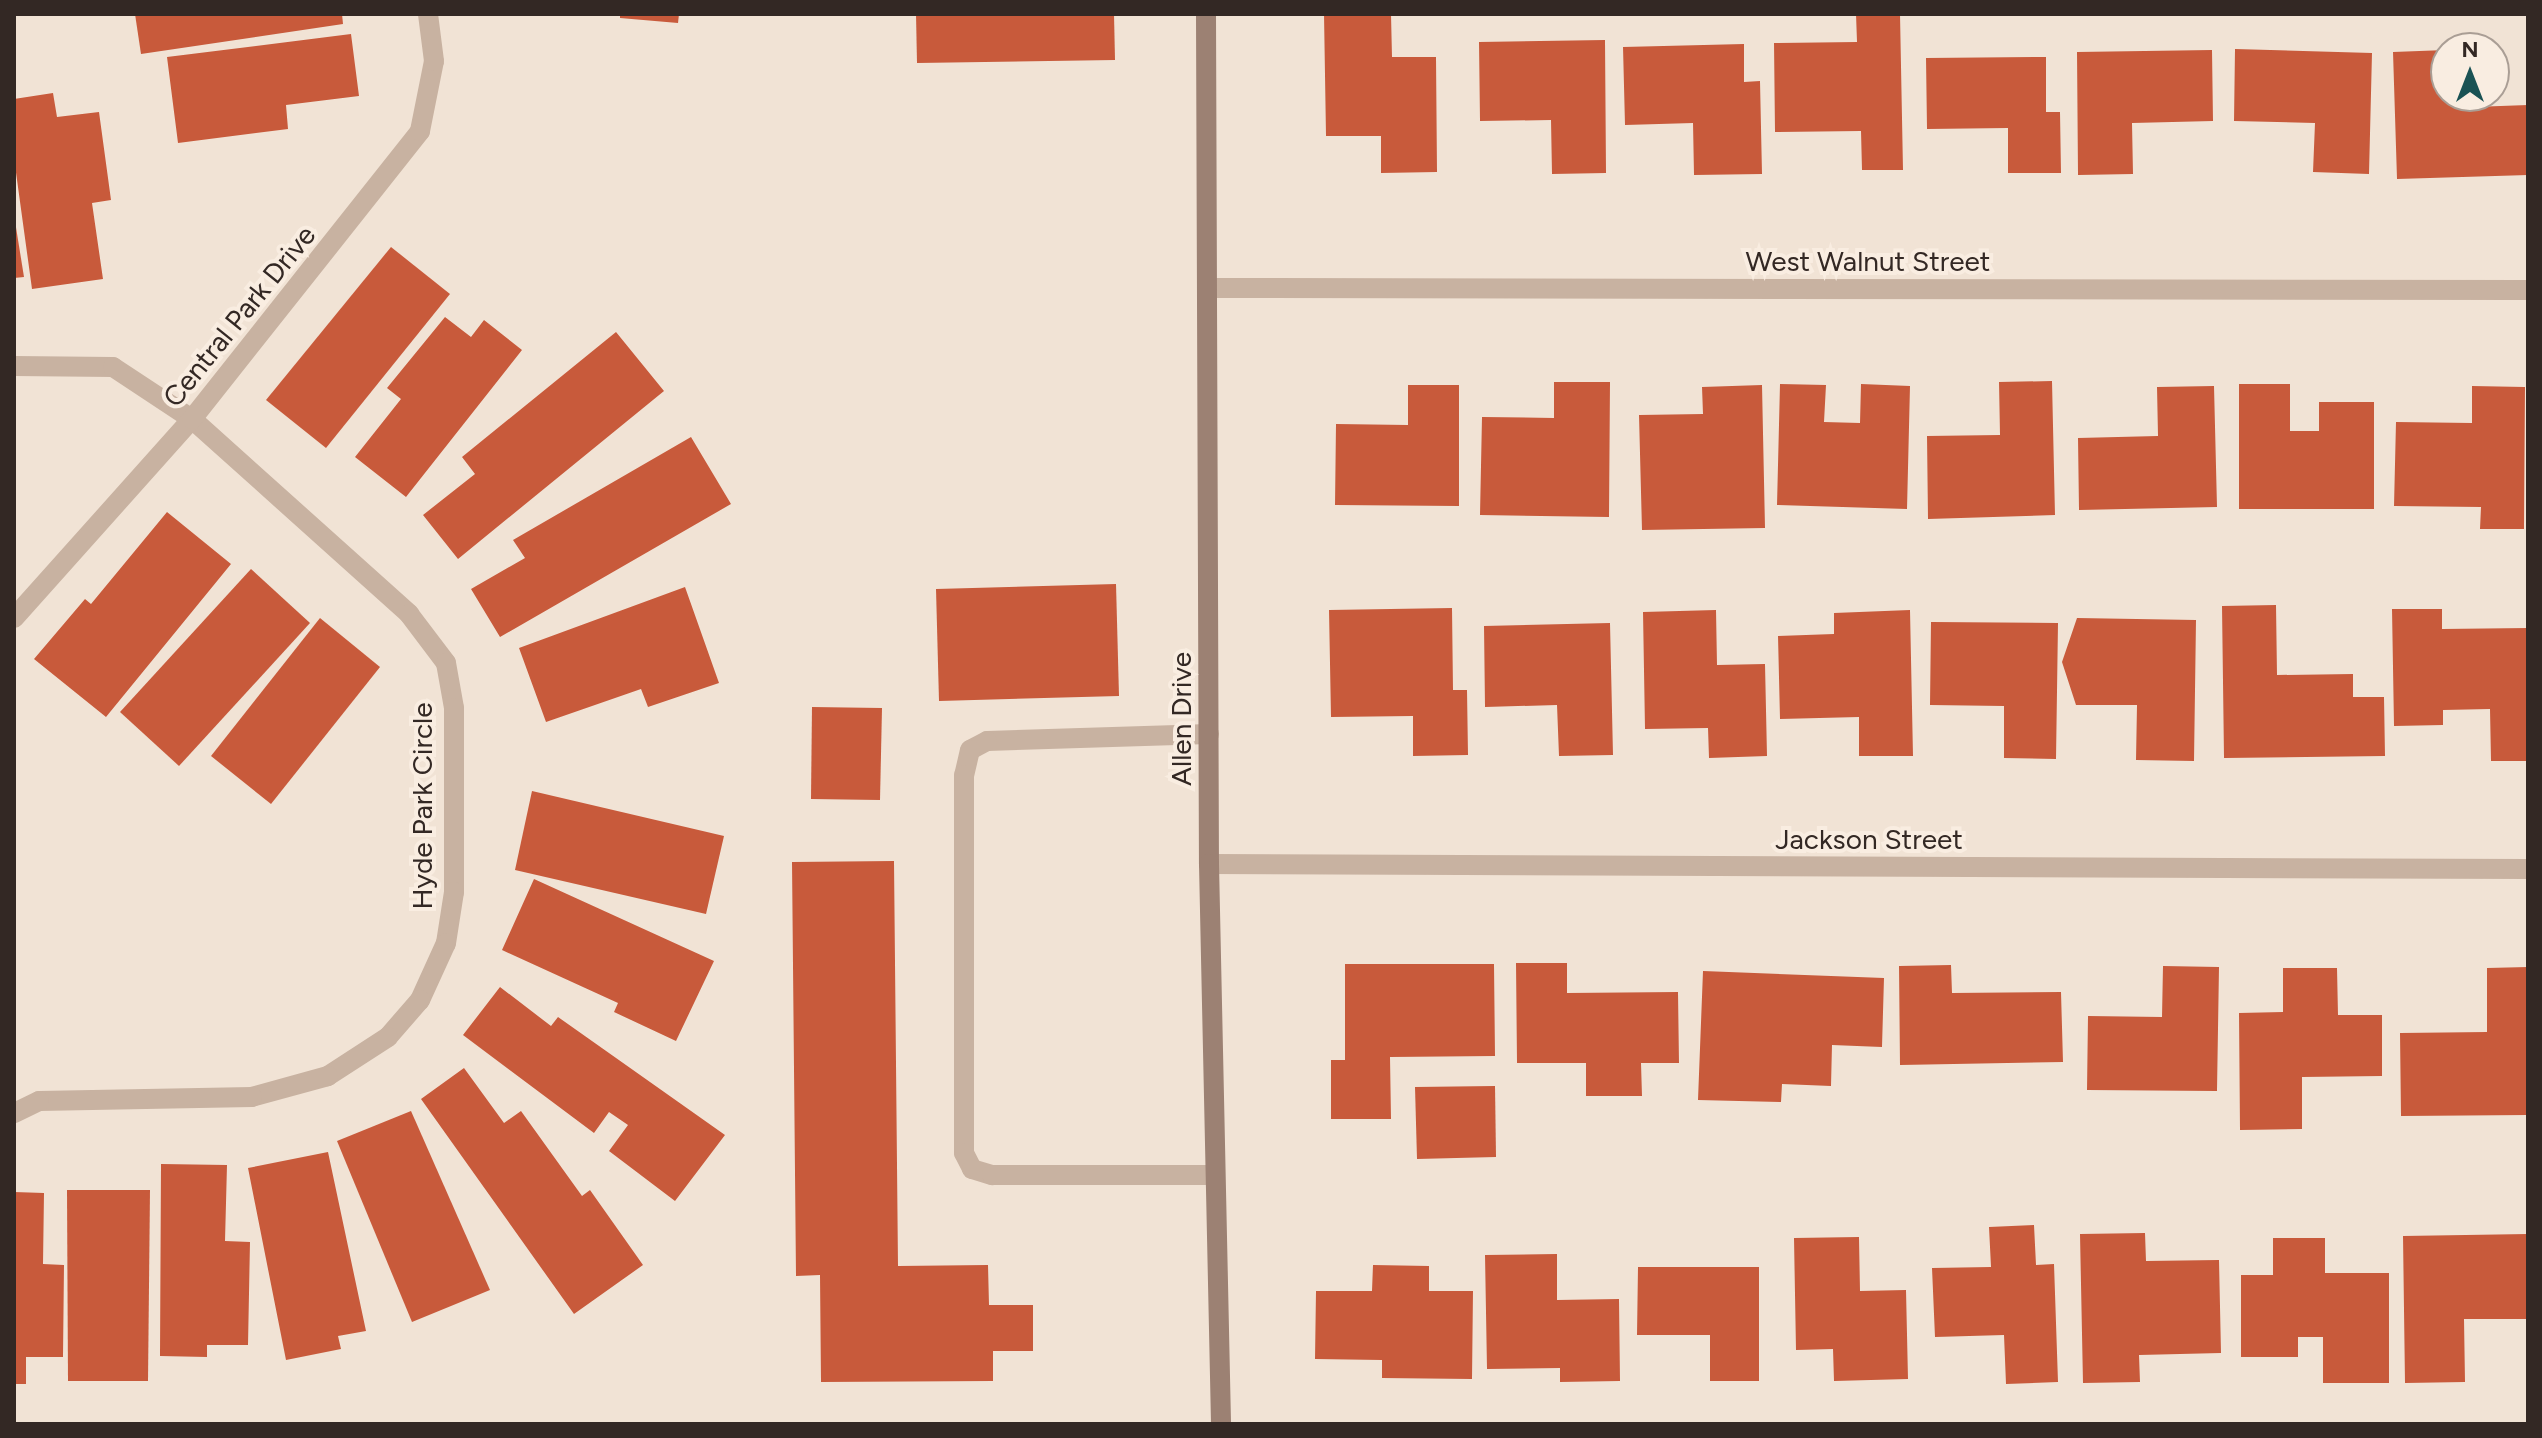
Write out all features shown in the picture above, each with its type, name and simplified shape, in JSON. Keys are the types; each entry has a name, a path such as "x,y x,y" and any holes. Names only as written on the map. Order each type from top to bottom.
{"street":[{"name":"Central Park Drive","path":"14,618 192,419 420,131 434,61 428,14"},
{"name":"Allen Drive","path":"1206,14 1209,864 1221,1424"},
{"name":"West Walnut Street","path":"1208,288 2528,290"},
{"name":"Hyde Park Circle","path":"14,366 113,367 192,419 409,614 446,663 454,708 454,892 446,943 420,1000 388,1037 328,1076 252,1097 39,1101 14,1113"},
{"path":"1209,734 987,741 970,750 964,775 964,1153 972,1169 992,1175 1215,1175"},
{"name":"Jackson Street","path":"1209,864 2528,869"}],"building":[{"path":"135,14 342,14 343,24 141,54"},
{"path":"620,14 679,14 678,23 620,18"},
{"path":"916,14 1114,14 1115,60 917,63"},
{"path":"1324,14 1391,14 1392,57 1436,57 1437,172 1381,173 1381,136 1326,136"},
{"path":"1856,14 1900,14 1903,170 1862,170 1861,131 1775,132 1774,43 1857,42"},
{"path":"351,34 359,96 286,105 288,129 178,143 167,57"},
{"path":"1605,40 1606,173 1552,174 1551,120 1480,121 1479,42"},
{"path":"1744,44 1744,82 1760,81 1762,174 1694,175 1693,123 1625,125 1623,47"},
{"path":"2235,49 2372,53 2369,174 2313,172 2315,123 2234,121"},
{"path":"2212,50 2213,121 2132,123 2133,174 2078,175 2077,52"},
{"path":"2430,51 2430,112 2510,112 2510,106 2528,105 2528,175 2397,179 2393,52"},
{"path":"2046,57 2046,112 2060,112 2061,173 2008,173 2008,128 1927,129 1926,58"},
{"path":"53,93 57,117 99,112 111,200 92,203 103,279 32,289 14,158 14,99"},
{"path":"14,215 24,277 14,278"},
{"path":"391,247 450,294 326,448 266,400"},
{"path":"445,317 471,337 484,320 522,350 406,497 355,457 401,399 387,388"},
{"path":"616,332 664,391 458,559 423,515 475,474 462,457"},
{"path":"2052,381 2055,515 1928,519 1927,436 2000,435 1999,382"},
{"path":"1554,382 1610,382 1609,517 1480,515 1482,417 1554,418"},
{"path":"1780,384 1826,385 1824,422 1860,423 1861,384 1910,386 1907,509 1777,505"},
{"path":"2239,384 2290,384 2290,431 2319,431 2319,402 2374,402 2374,509 2239,509"},
{"path":"1408,385 1459,385 1459,506 1335,505 1336,424 1408,425"},
{"path":"1762,385 1765,528 1642,530 1639,415 1703,414 1702,387"},
{"path":"2214,386 2217,507 2079,510 2078,438 2158,436 2157,387"},
{"path":"2472,386 2525,387 2524,529 2480,529 2481,507 2394,506 2396,422 2472,423"},
{"path":"691,437 731,504 500,637 471,589 525,558 513,540"},
{"path":"167,512 231,564 106,717 34,659 85,599 91,604"},
{"path":"251,569 310,623 179,766 120,712"},
{"path":"1116,584 1119,696 939,701 936,589"},
{"path":"685,587 719,683 648,707 641,689 546,722 519,648"},
{"path":"2276,605 2277,675 2353,674 2353,697 2384,697 2385,756 2224,758 2222,606"},
{"path":"1452,608 1453,690 1467,690 1468,755 1413,756 1413,716 1331,717 1329,610"},
{"path":"2392,609 2442,609 2442,629 2528,628 2528,761 2491,761 2490,709 2443,710 2443,725 2394,726"},
{"path":"1716,610 1717,665 1765,664 1767,756 1709,758 1708,728 1645,729 1643,612"},
{"path":"1910,610 1913,756 1859,756 1859,717 1780,719 1778,636 1834,634 1834,613"},
{"path":"320,618 380,667 271,804 211,756"},
{"path":"2077,618 2196,620 2194,761 2136,760 2137,705 2076,705 2062,662"},
{"path":"1931,622 2058,623 2056,759 2004,758 2004,706 1930,705"},
{"path":"1610,623 1613,755 1559,756 1557,705 1485,707 1484,626"},
{"path":"812,707 882,708 880,800 811,799"},
{"path":"532,791 724,836 706,914 515,870"},
{"path":"894,861 898,1266 988,1265 989,1305 1033,1305 1033,1351 993,1351 993,1381 821,1382 820,1275 796,1276 792,862"},
{"path":"534,879 714,961 676,1041 614,1012 618,1003 502,950"},
{"path":"1516,963 1567,963 1567,993 1678,992 1679,1063 1641,1063 1642,1096 1586,1096 1586,1063 1517,1063"},
{"path":"1345,964 1494,964 1495,1056 1390,1057 1391,1119 1331,1119 1331,1060 1345,1060"},
{"path":"1951,965 1952,993 2061,992 2063,1062 1900,1065 1899,966"},
{"path":"2163,966 2219,967 2217,1091 2087,1090 2088,1016 2162,1017"},
{"path":"2528,967 2528,1115 2401,1116 2400,1033 2487,1032 2487,968"},
{"path":"2283,968 2337,968 2338,1015 2382,1015 2382,1076 2302,1077 2302,1129 2240,1130 2239,1013 2283,1012"},
{"path":"1703,971 1884,978 1882,1047 1832,1045 1831,1086 1782,1084 1781,1102 1698,1100"},
{"path":"500,987 551,1026 558,1017 725,1135 675,1201 609,1151 628,1125 609,1112 594,1133 463,1035"},
{"path":"464,1068 504,1123 521,1111 582,1196 590,1190 643,1265 574,1314 421,1099"},
{"path":"1495,1086 1496,1157 1417,1159 1415,1087"},
{"path":"411,1111 490,1290 412,1322 337,1141"},
{"path":"328,1152 366,1331 338,1336 341,1349 286,1360 248,1168"},
{"path":"161,1164 227,1165 225,1241 250,1242 248,1345 207,1345 207,1357 160,1356"},
{"path":"67,1190 150,1190 148,1381 68,1381"},
{"path":"14,1192 44,1193 43,1264 64,1265 63,1357 26,1357 26,1384 14,1384"},
{"path":"2034,1225 2036,1265 2054,1264 2058,1382 2006,1384 2004,1335 1935,1337 1932,1268 1991,1267 1989,1227"},
{"path":"2145,1233 2146,1261 2219,1260 2221,1353 2139,1355 2140,1382 2083,1383 2080,1234"},
{"path":"2528,1234 2528,1319 2464,1319 2465,1382 2405,1383 2403,1236"},
{"path":"1859,1237 1860,1291 1906,1290 1908,1379 1834,1381 1833,1349 1796,1350 1794,1238"},
{"path":"2273,1238 2325,1238 2325,1273 2389,1273 2389,1383 2323,1383 2323,1337 2298,1337 2298,1357 2241,1357 2241,1275 2273,1275"},
{"path":"1557,1254 1557,1300 1619,1299 1620,1381 1560,1382 1560,1368 1487,1369 1485,1255"},
{"path":"1373,1265 1429,1266 1429,1291 1473,1291 1472,1379 1382,1378 1382,1360 1315,1359 1316,1291 1372,1291"},
{"path":"1638,1267 1759,1267 1759,1381 1710,1381 1710,1335 1637,1335"}]}
